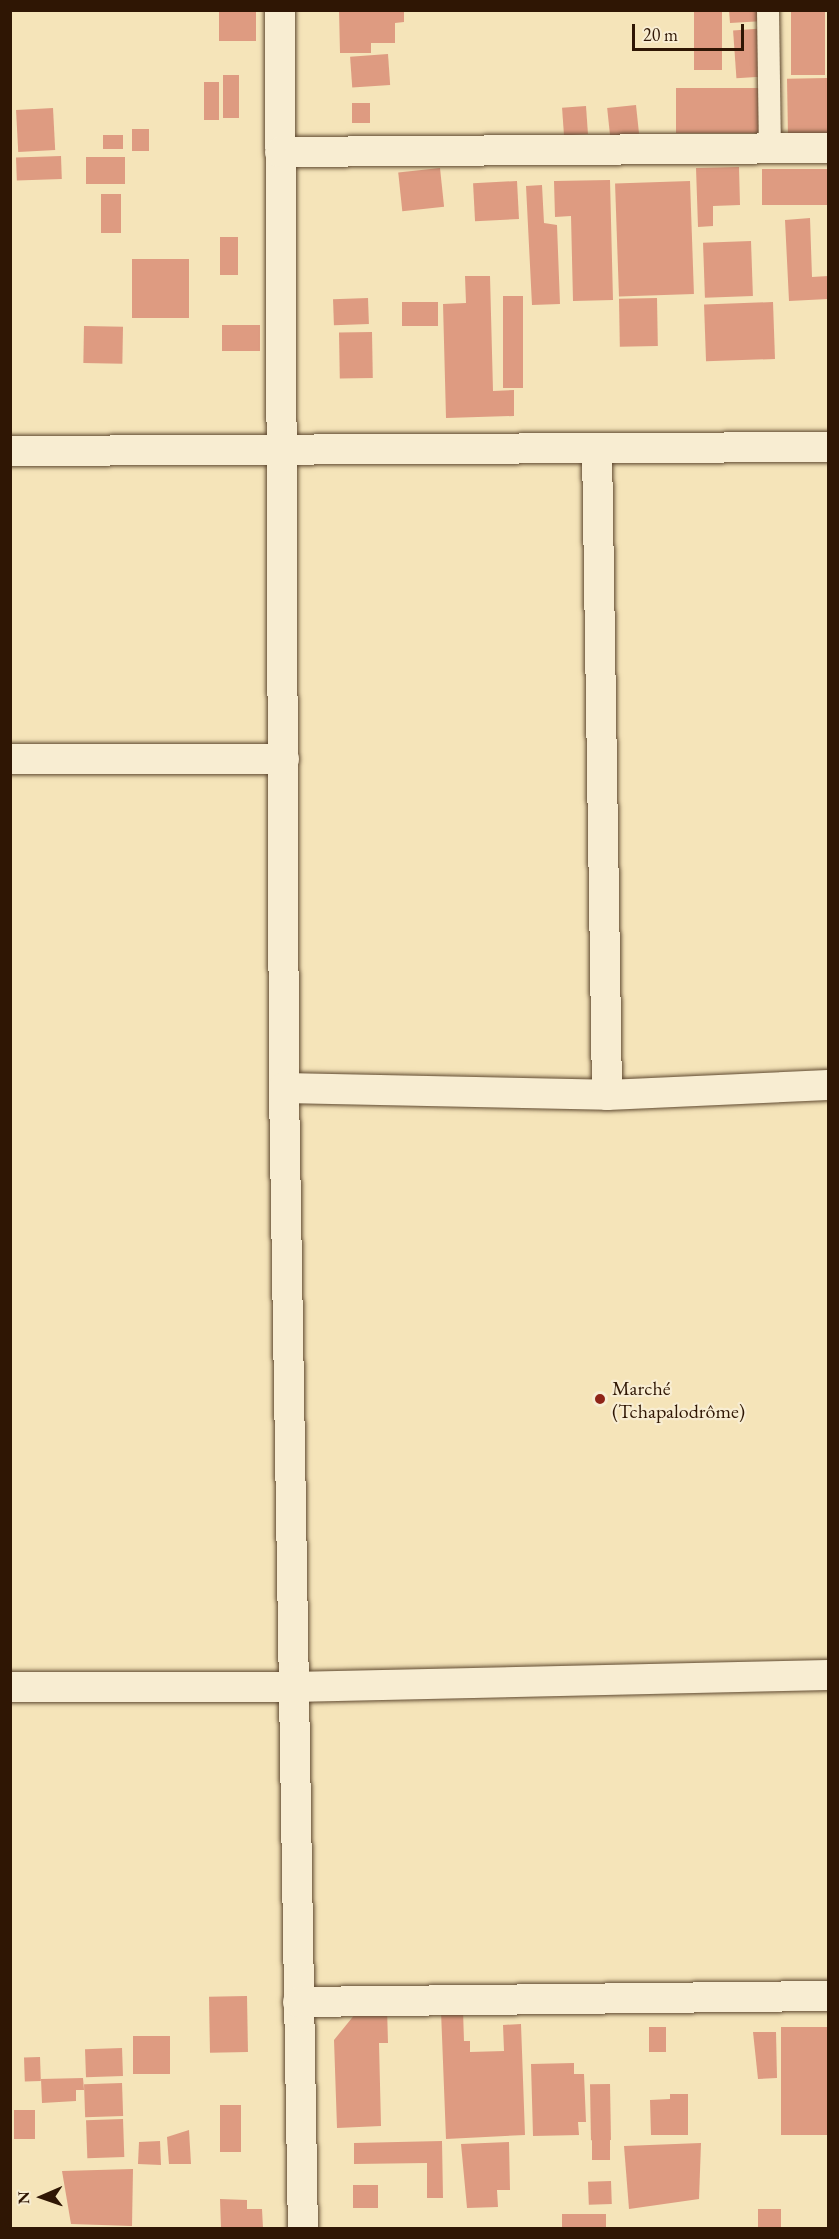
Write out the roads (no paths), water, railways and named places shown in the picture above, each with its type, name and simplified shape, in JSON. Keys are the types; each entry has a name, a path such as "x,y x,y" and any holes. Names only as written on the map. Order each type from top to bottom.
{"street":[{"path":"280,10 284,1088 292,1687 303,2229"},
{"path":"768,10 770,148"},
{"path":"280,152 828,148"},
{"path":"10,451 828,447"},
{"path":"597,448 607,1095"},
{"path":"10,759 284,759"},
{"path":"284,1088 607,1095 828,1085"},
{"path":"10,1687 292,1687 828,1675"},
{"path":"298,2002 828,1996"}],"place":[{"name":"Marché (Tchapalodrôme)","path":"600,1399"}]}
